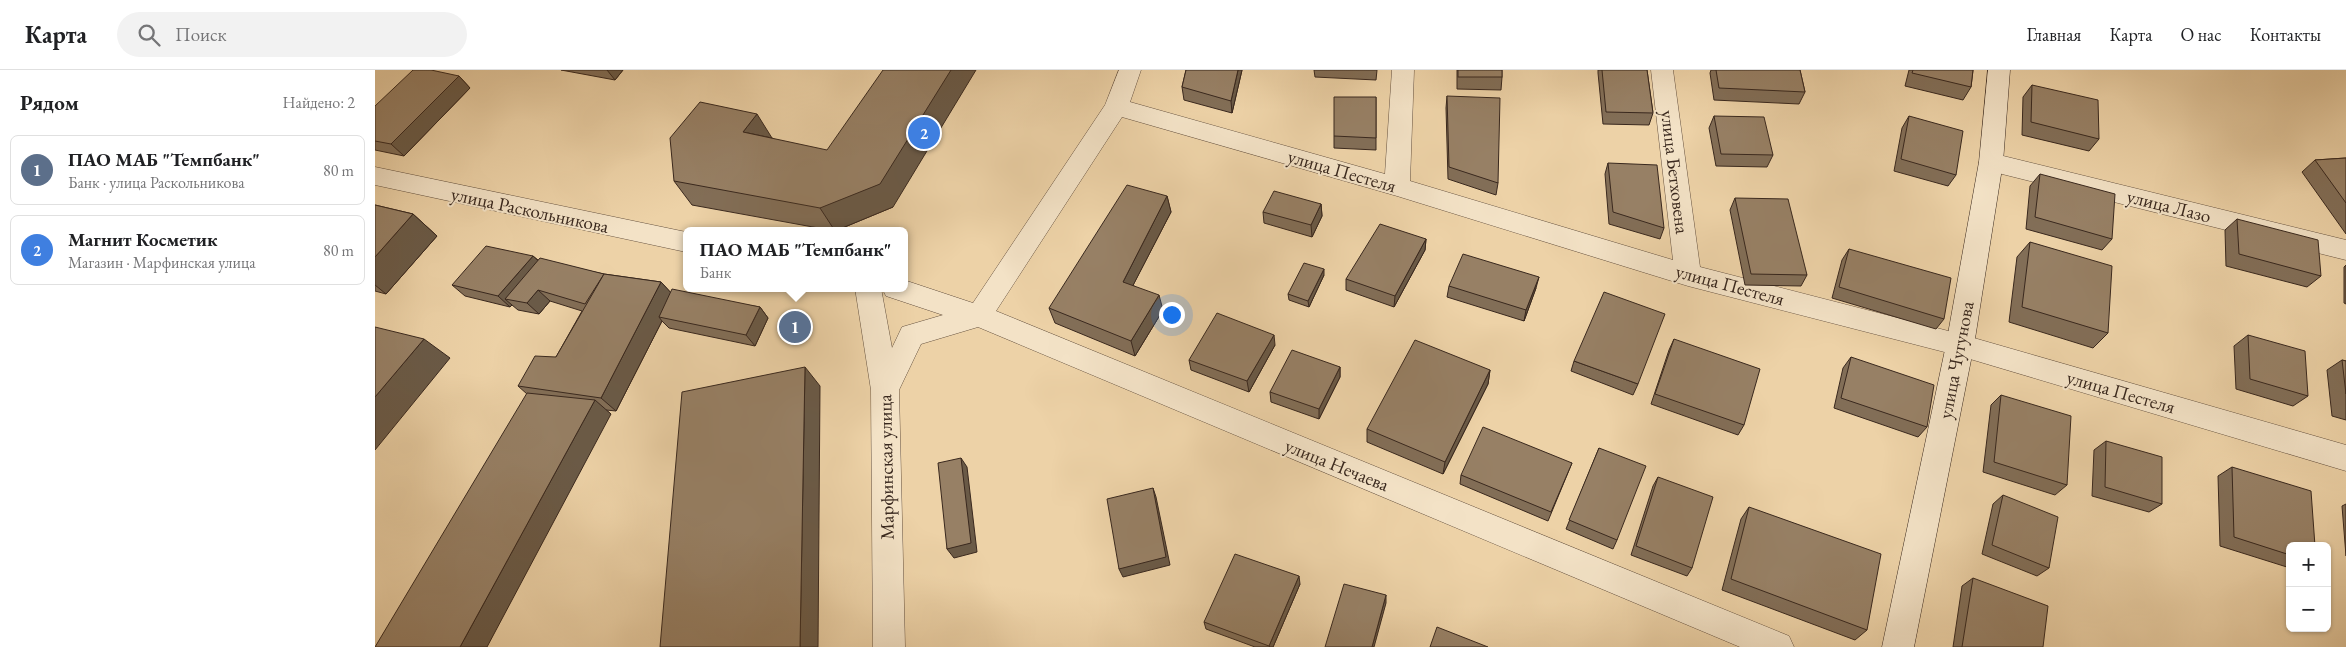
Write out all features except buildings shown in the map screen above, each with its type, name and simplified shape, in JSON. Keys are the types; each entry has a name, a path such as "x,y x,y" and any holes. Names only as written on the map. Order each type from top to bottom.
{"street":[{"path":"885,390 912,335 979,316 1116,107 1130,70"},
{"path":"1397,187 1403,70"},
{"name":"улица Бетховена","path":"1662,70 1688,275"},
{"name":"улица Чугунова","path":"1898,647 1960,345 1991,162 1999,70"},
{"name":"улица Пестеля","path":"1116,107 1397,187 1688,275 1960,345 2346,458"},
{"name":"улица Лазо","path":"1991,162 2346,250"},
{"name":"улица Раскольникова","path":"375,176 683,241"},
{"name":"Марфинская улица","path":"869,292 885,390 889,647"},
{"name":"улица Нечаева","path":"907,292 979,316 1778,647"}],"place":[{"name":"Магнит Косметик","path":"924,133"},
{"name":"ПАО МАБ \"Темпбанк\"","path":"795,327"}]}
